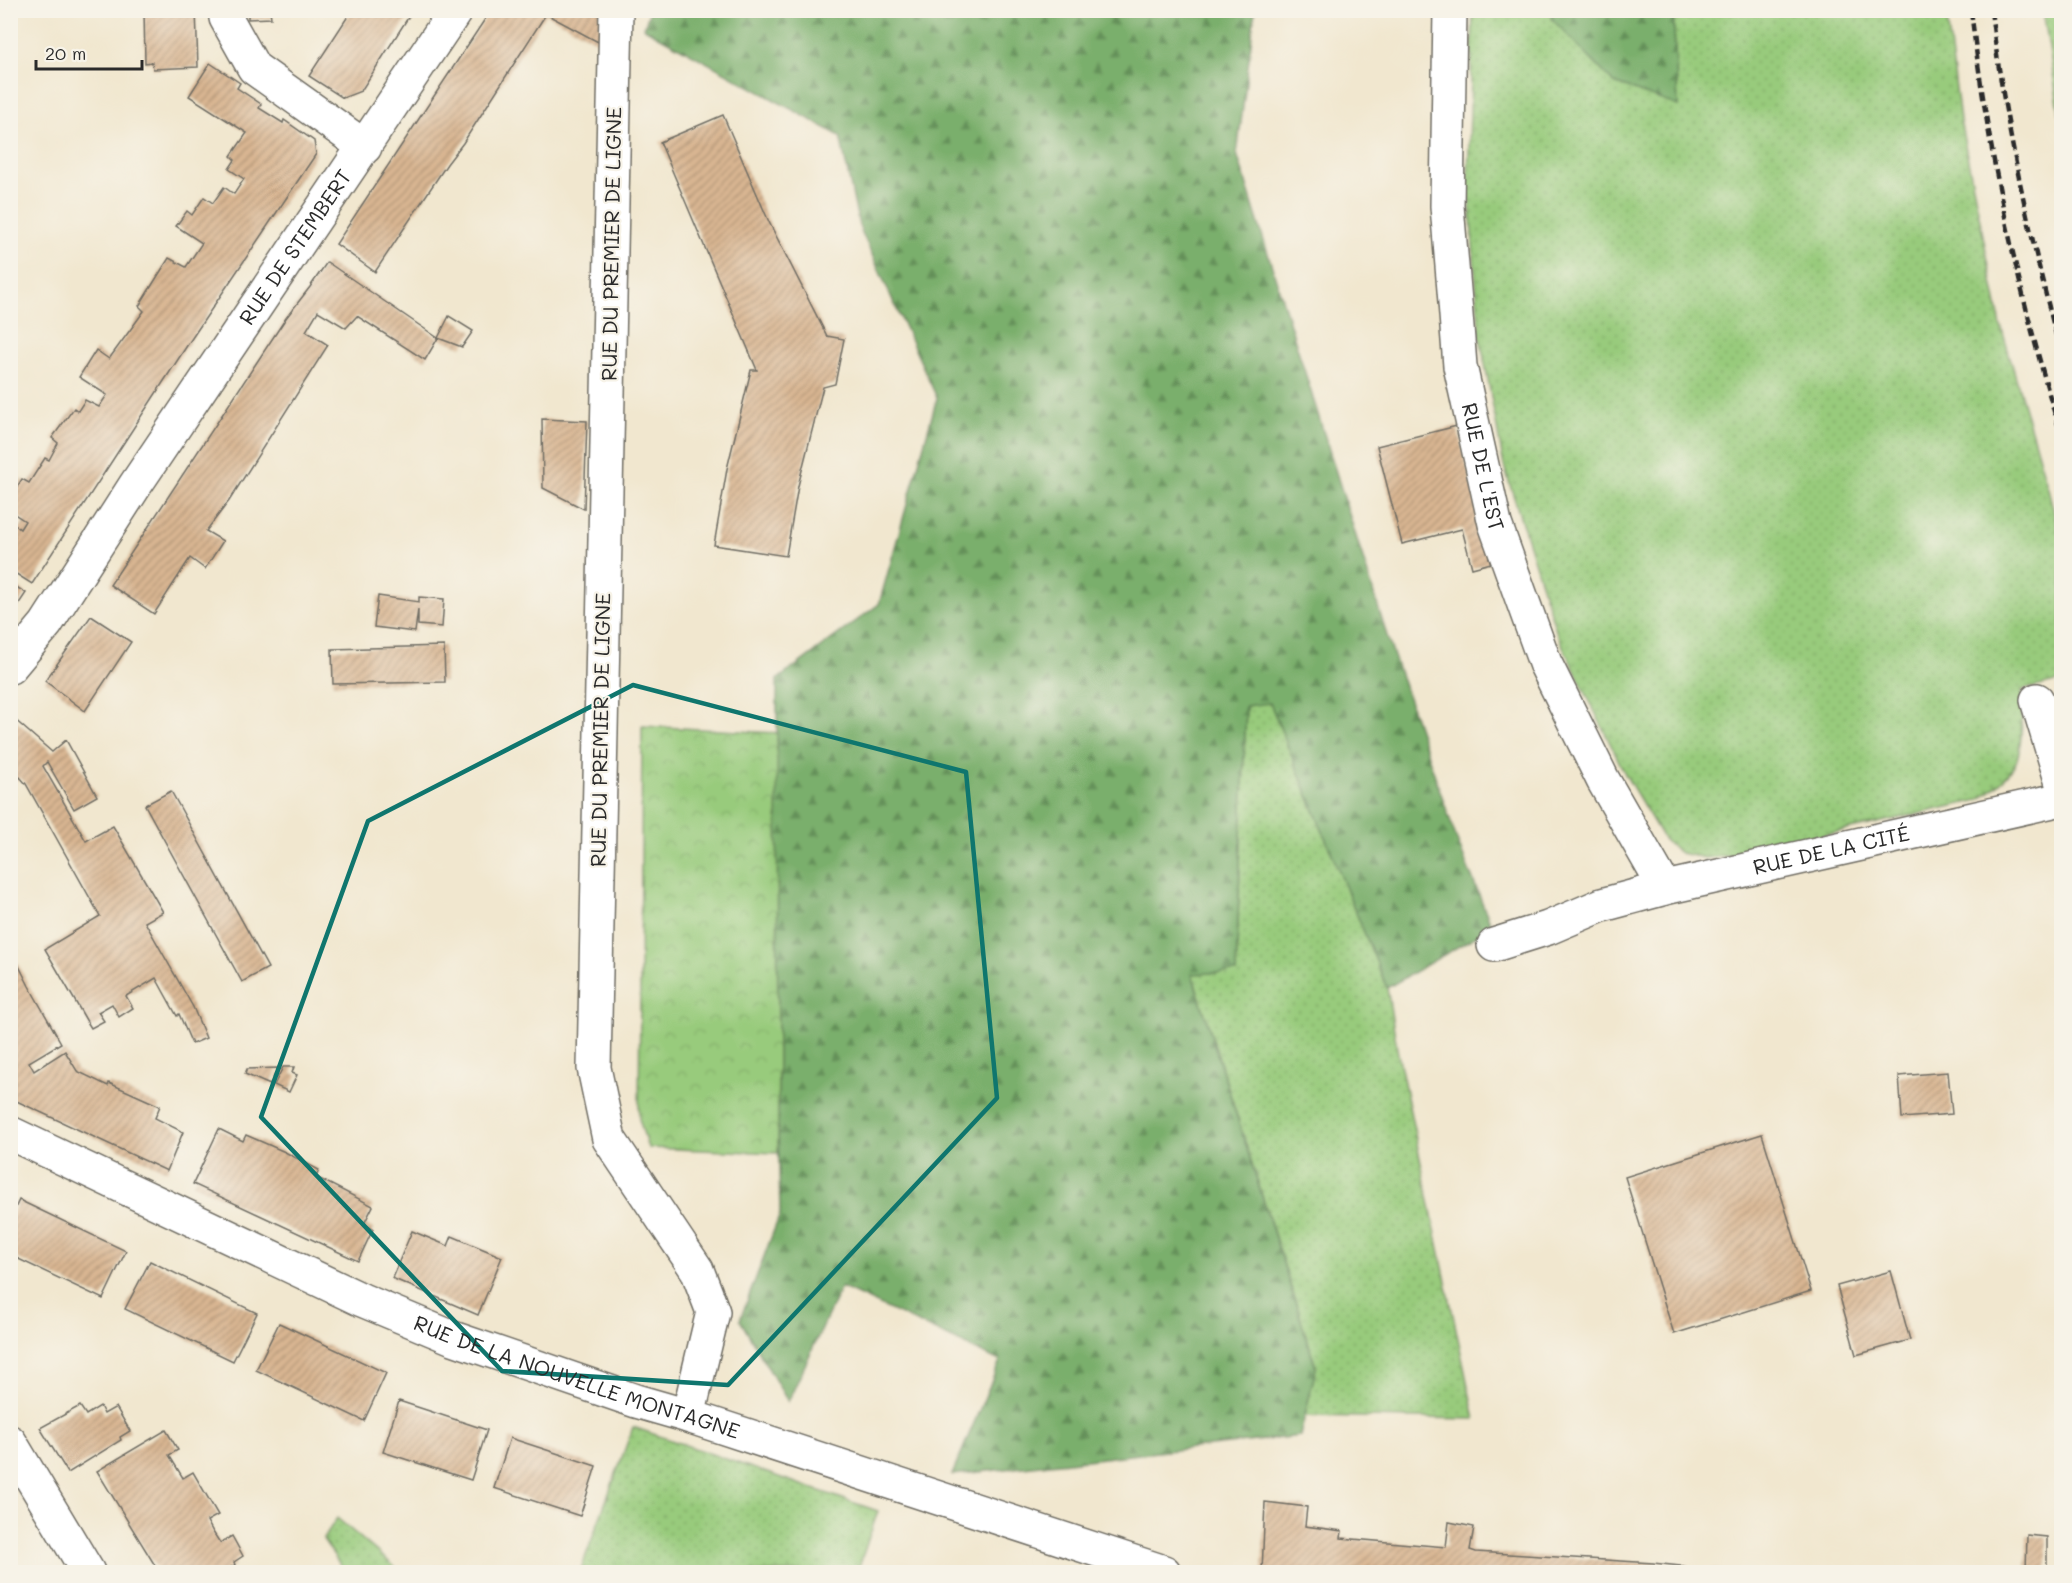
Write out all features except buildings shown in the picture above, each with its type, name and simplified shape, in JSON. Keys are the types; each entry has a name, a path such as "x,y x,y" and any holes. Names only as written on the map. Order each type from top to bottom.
{"street":[{"path":"225,10 226,18 254,68 364,147"},
{"name":"RUE DE STEMBERT","path":"10,667 46,624 136,484 456,10"},
{"name":"RUE DU PREMIER DE LIGNE","path":"616,10 594,1068 609,1139 697,1270 713,1312 688,1416"},
{"name":"RUE DE L'EST","path":"1450,10 1447,206 1453,280 1461,366 1495,524 1545,663 1603,780 1665,888"},
{"path":"2037,700 2061,783"},
{"name":"RUE DE LA CITÉ","path":"1494,945 1548,928 1602,905 1665,888 2061,799"},
{"name":"RUE DE LA NOUVELLE MONTAGNE","path":"10,1133 372,1304 453,1338 636,1401 1164,1572"},
{"path":"10,1442 88,1572"}],"highlighted area":[{"path":"633,685 966,772 997,1098 728,1385 502,1371 261,1117 368,821"}],"green space":[{"path":"650,10 1255,11 1237,154 1388,639 1458,843 1492,927 1387,988 1270,703 1246,706 1236,972 1192,974 1316,1368 1300,1436 952,1475 1000,1361 841,1287 788,1402 740,1320 780,1214 777,680 879,604 937,398 859,226 840,136 644,28"},
{"path":"1473,11 1552,11 1552,19 1678,106 1673,11 1946,11 1960,120 2001,326 2049,492 2062,546 2061,681 2022,690 2021,739 2018,757 2004,779 1979,800 1735,855 1705,858 1680,853 1664,840 1626,776 1557,634 1504,466 1480,337 1468,179"},
{"path":"1552,11 1673,11 1678,106 1614,83 1552,19"},
{"path":"2043,11 2061,11 2061,123"},
{"path":"1270,702 1387,988 1398,1054 1475,1419 1305,1416 1316,1367 1192,973 1236,972 1246,706"},
{"path":"642,726 777,733 778,1153 648,1148 639,1119"},
{"path":"633,1427 878,1511 857,1572 580,1572"},
{"path":"337,1518 401,1572 345,1572 323,1539"}],"railway":[{"path":"1971,10 1986,118 2007,226 2032,333 2062,438"},
{"path":"1991,10 2020,185 2062,358"}]}
